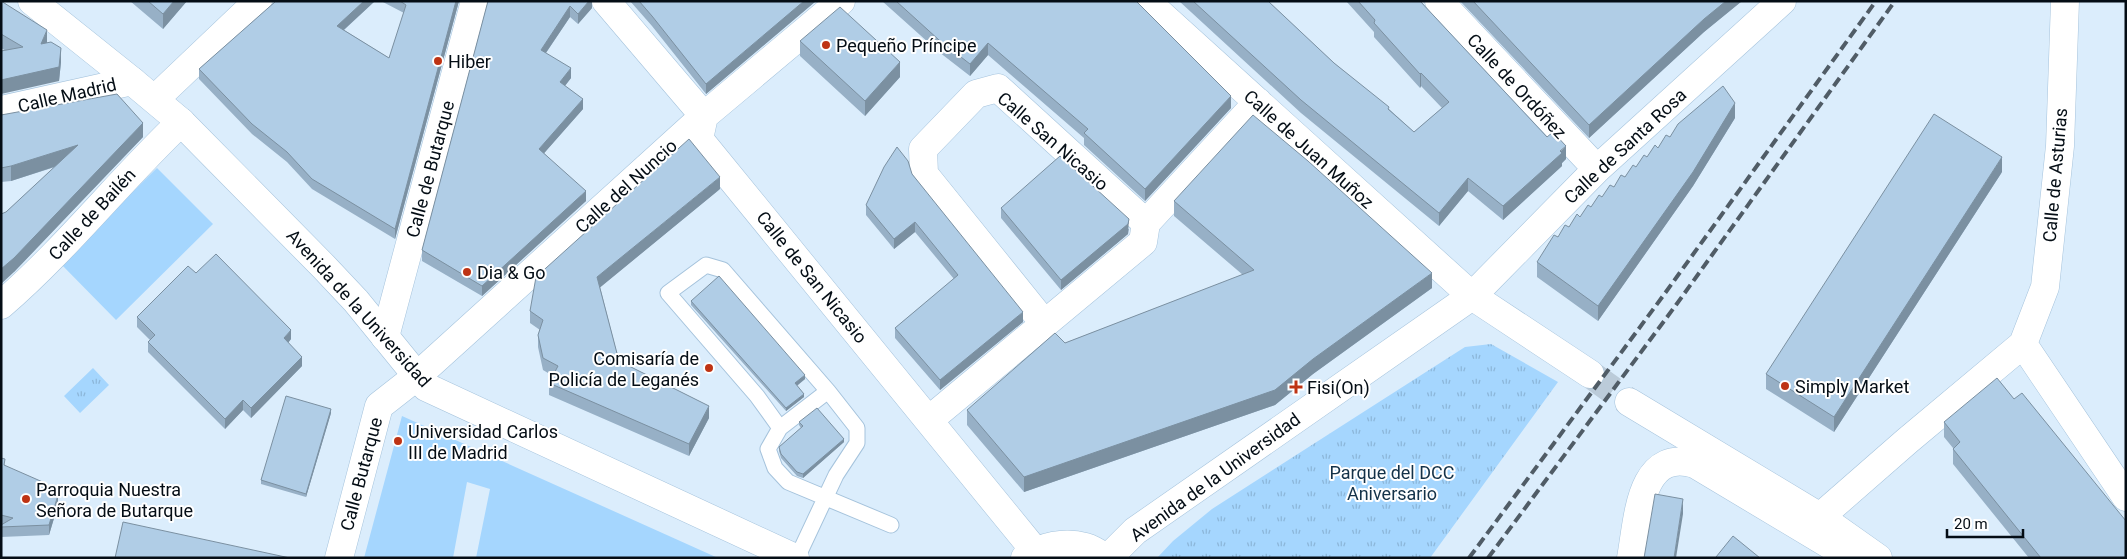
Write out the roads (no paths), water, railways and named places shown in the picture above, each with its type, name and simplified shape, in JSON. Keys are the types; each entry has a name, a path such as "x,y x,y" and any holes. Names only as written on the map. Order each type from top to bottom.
{"street":[{"name":"Avenida de la Universidad","path":"32,1 181,122 324,267 386,337 416,377 426,387 796,558"},
{"path":"155,99 258,1"},
{"name":"Calle de Butarque","path":"386,337 475,1"},
{"path":"606,1 704,116"},
{"name":"Calle del Nuncio","path":"416,377 704,116 841,1"},
{"name":"Calle de Juan Muñoz","path":"1146,1 1472,296 1590,374"},
{"name":"Calle de Ordóñez","path":"1439,1 1597,169"},
{"name":"Calle de Santa Rosa","path":"1472,296 1597,169 1782,1"},
{"name":"Calle de Asturias","path":"2023,344 2044,287 2060,146 2065,1"},
{"name":"Calle Madrid","path":"1,110 132,81"},
{"name":"Calle San Nicasio","path":"1044,324 924,174 923,149 976,94 998,88 1146,223"},
{"path":"929,420 1143,242 1146,223 1258,102"},
{"name":"Calle de San Nicasio","path":"704,116 699,139 929,420 1030,554"},
{"name":"Calle de Bailén","path":"1,305 32,287 149,152 181,122"},
{"name":"Avenida de la Universidad","path":"1107,558 1135,531 1472,296"},
{"path":"1820,517 1906,441 2023,344 2126,497"},
{"name":"Calle Butarque","path":"339,558 379,406 416,377"},
{"path":"1629,402 1820,517 1878,558"},
{"path":"1631,558 1643,491 1658,470 1669,463 1682,460 1695,464 1852,558"},
{"path":"1030,554 1060,544 1085,547 1107,558"}],"lane":[{"path":"780,428 757,396 668,293 706,265 723,270 828,391 857,428 857,443 836,475 796,558"},
{"path":"828,391 780,428 768,449 774,468 788,482 891,525"}],"tunnel":[{"path":"1590,374 1629,402"}],"railway":[{"path":"1469,558 1663,296 1876,1"},
{"path":"1488,558 1676,305 1895,1"}],"place":[{"name":"Pequeño Príncipe","path":"826,45"},
{"name":"Hiber","path":"438,61"},
{"name":"Dia & Go","path":"467,272"},
{"name":"Comisaría de Policía de Leganés","path":"709,368"},
{"name":"Simply Market","path":"1785,386"},
{"name":"Fisi(On)","path":"1296,387"},
{"name":"Universidad Carlos III de Madrid","path":"398,441"},
{"name":"Parroquia Nuestra Señora de Butarque","path":"26,499"}],"park label":[{"name":"Parque del DCC Aniversario","path":"1392,482"}]}
